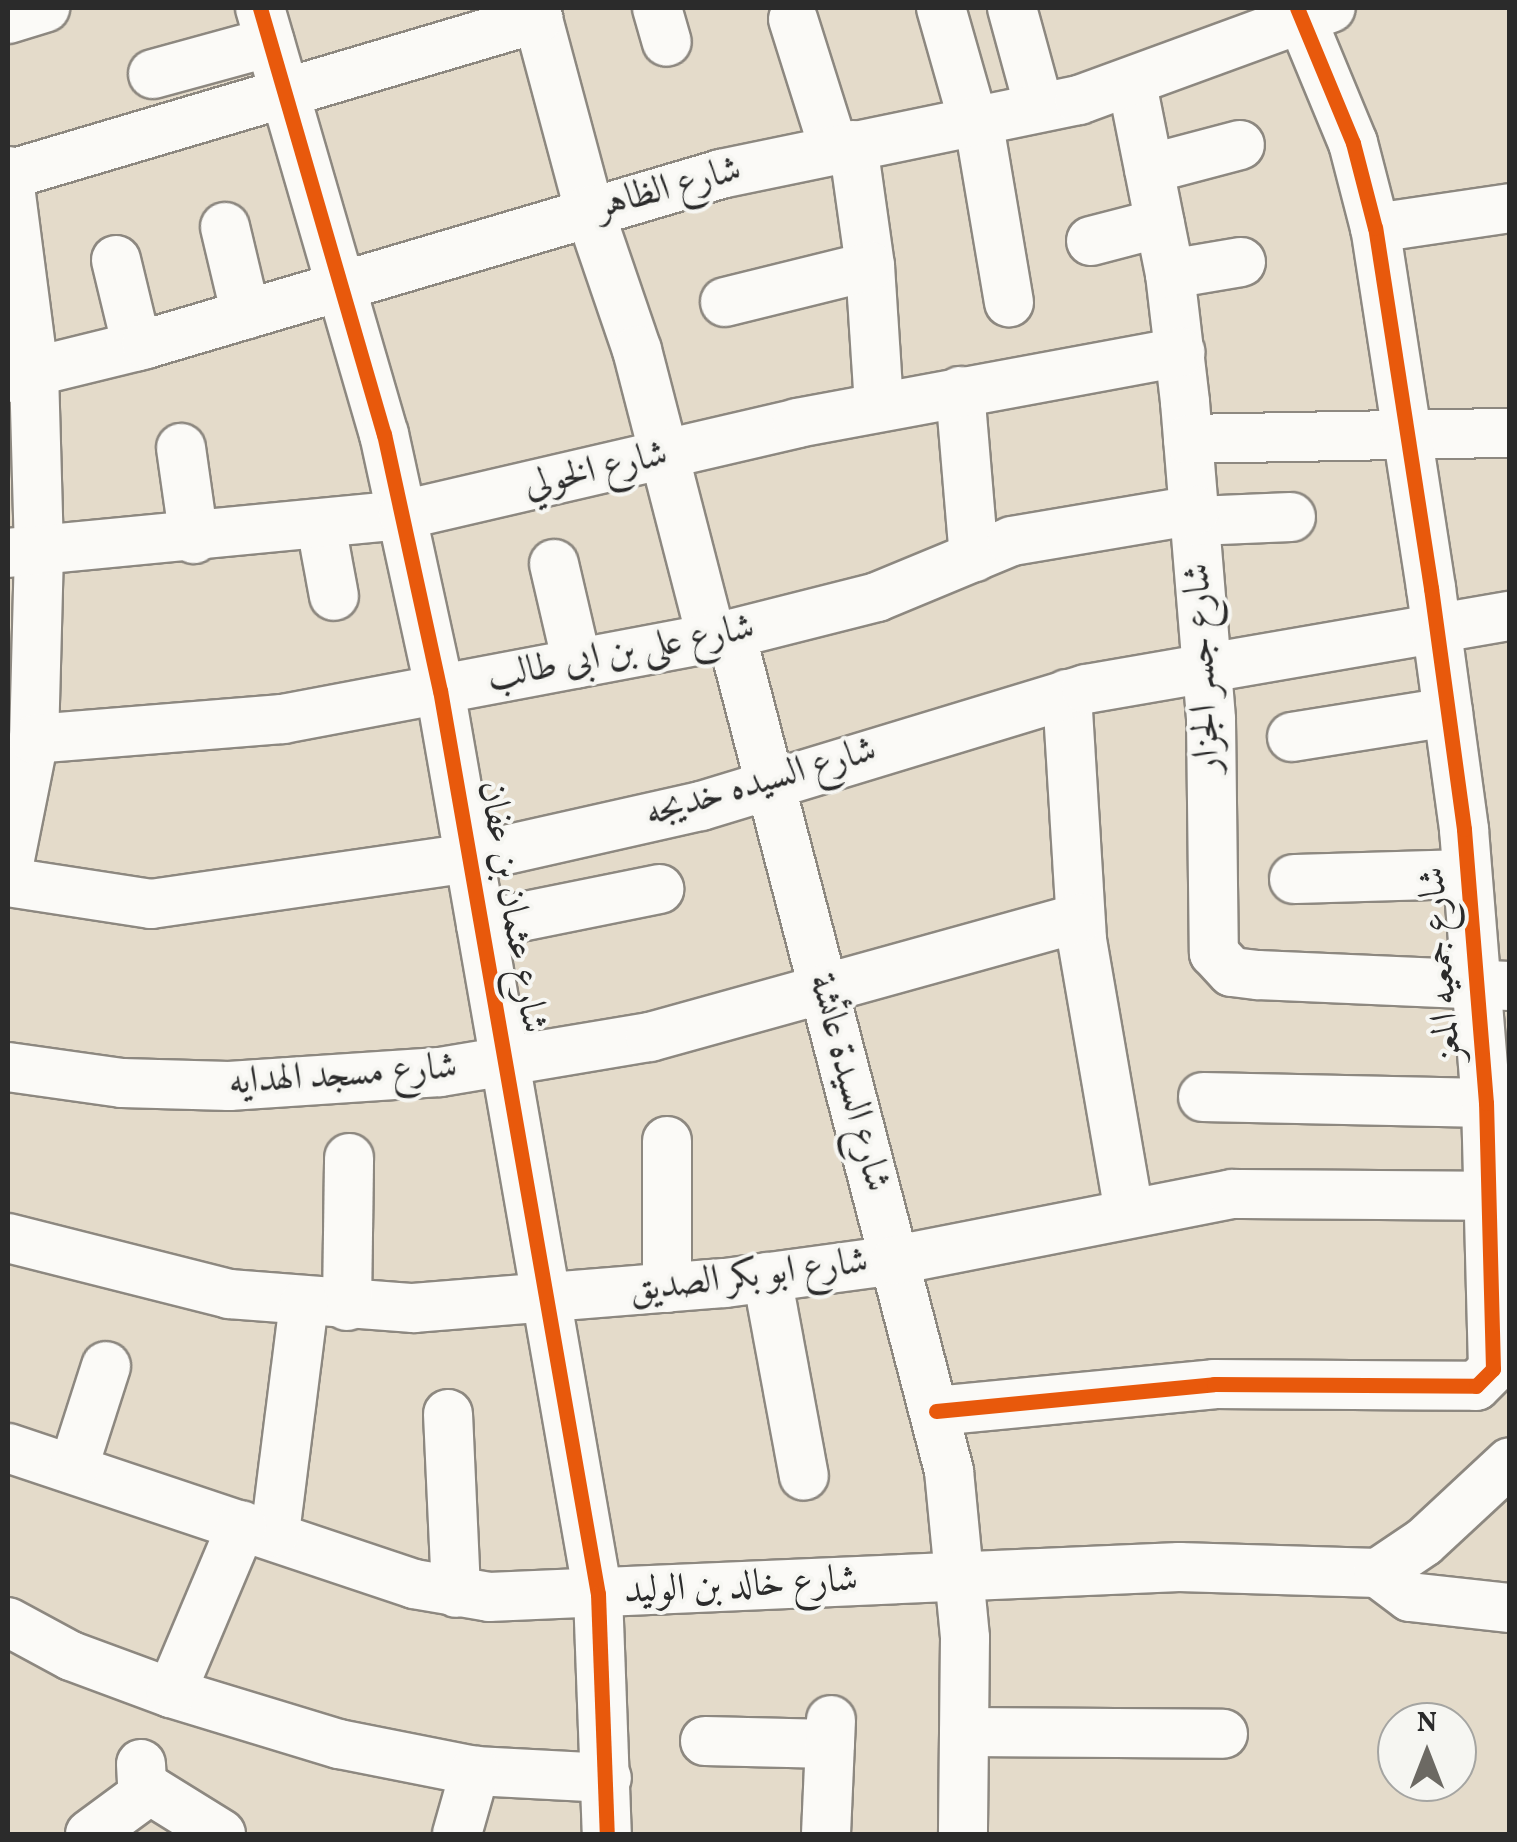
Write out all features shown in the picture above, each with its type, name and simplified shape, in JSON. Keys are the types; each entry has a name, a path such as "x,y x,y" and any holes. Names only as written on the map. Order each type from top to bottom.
{"street":[{"path":"8,19 45,8"},
{"path":"941,8 975,120 1009,302"},
{"path":"1012,8 1039,107"},
{"name":"شارع الظاهر","path":"21,375 246,315 589,210 843,147 1132,84 1310,11"},
{"name":"شارع جمعيه المعز","path":"936,1411 1214,1384 1476,1386 1493,1369 1492,1196 1486,1103 1491,985 1467,874 1448,712 1375,228 1353,143 1310,11"},
{"path":"8,868 23,760 23,552 21,375 8,173 284,94 537,13"},
{"name":"شارع السيدة عائشة","path":"537,13 589,210 770,786 936,1411 960,1577 963,1834"},
{"path":"793,18 843,147 870,266 880,407"},
{"path":"153,74 265,25"},
{"name":"شارع عثمان بن عفان","path":"265,25 342,287 403,515 440,690 598,1594 608,1778 607,1834"},
{"name":"شارع جسر الجزار","path":"1132,84 1170,274 1180,352 1207,666 1214,953 1232,972 1491,985"},
{"path":"1150,169 1240,145"},
{"path":"1375,228 1510,208"},
{"path":"1091,242 1160,223"},
{"path":"225,227 246,315"},
{"path":"116,260 137,346"},
{"path":"1170,274 1241,262"},
{"path":"725,302 870,266"},
{"name":"شارع الخولي","path":"23,552 194,539 403,515 880,407 1180,352"},
{"path":"960,391 974,558"},
{"path":"1188,439 1510,434"},
{"path":"181,448 194,539"},
{"name":"شارع على بن ابى طالب","path":"23,760 283,720 721,635 878,597 1046,532 1195,516 1291,516"},
{"path":"321,526 334,596"},
{"path":"554,564 577,663"},
{"name":"شارع السيده خديجه","path":"8,882 151,904 470,858 770,786 1067,694 1207,666 1510,616"},
{"path":"1067,694 1080,918 1128,1213"},
{"path":"1292,736 1448,712"},
{"path":"1294,879 1467,874"},
{"path":"481,925 659,890"},
{"name":"شارع مسجد الهدايه","path":"8,1067 122,1083 229,1086 340,1082 505,1061 650,1037 825,992 1080,918"},
{"path":"1203,1098 1486,1103"},
{"path":"667,1141 667,1288"},
{"path":"171,1693 258,1529 326,1305 349,1158"},
{"name":"شارع ابو بكر الصديق","path":"8,1238 229,1294 326,1305 548,1298 767,1277 896,1260 1232,1194 1492,1196"},
{"path":"767,1277 804,1476"},
{"path":"73,1469 106,1366"},
{"path":"448,1414 456,1593"},
{"name":"شارع خالد بن الوليد","path":"8,1448 456,1593 598,1594 1232,1566 1378,1573"},
{"path":"1510,1462 1424,1542 1378,1573 1410,1596 1510,1608"},
{"path":"12,1630 171,1693 340,1744 475,1770 608,1778"},
{"path":"705,1741 831,1732 826,1834"},
{"path":"964,1732 1223,1734"},
{"path":"457,1834 475,1770"},
{"path":"90,1834 145,1777 221,1834"}],"cycle path":[{"path":"260,8 384,434 440,690 598,1594 607,1834"},
{"path":"936,1411 1214,1384 1476,1386 1493,1369 1486,1103 1464,829 1431,588 1375,228 1353,143 1297,8"}]}
